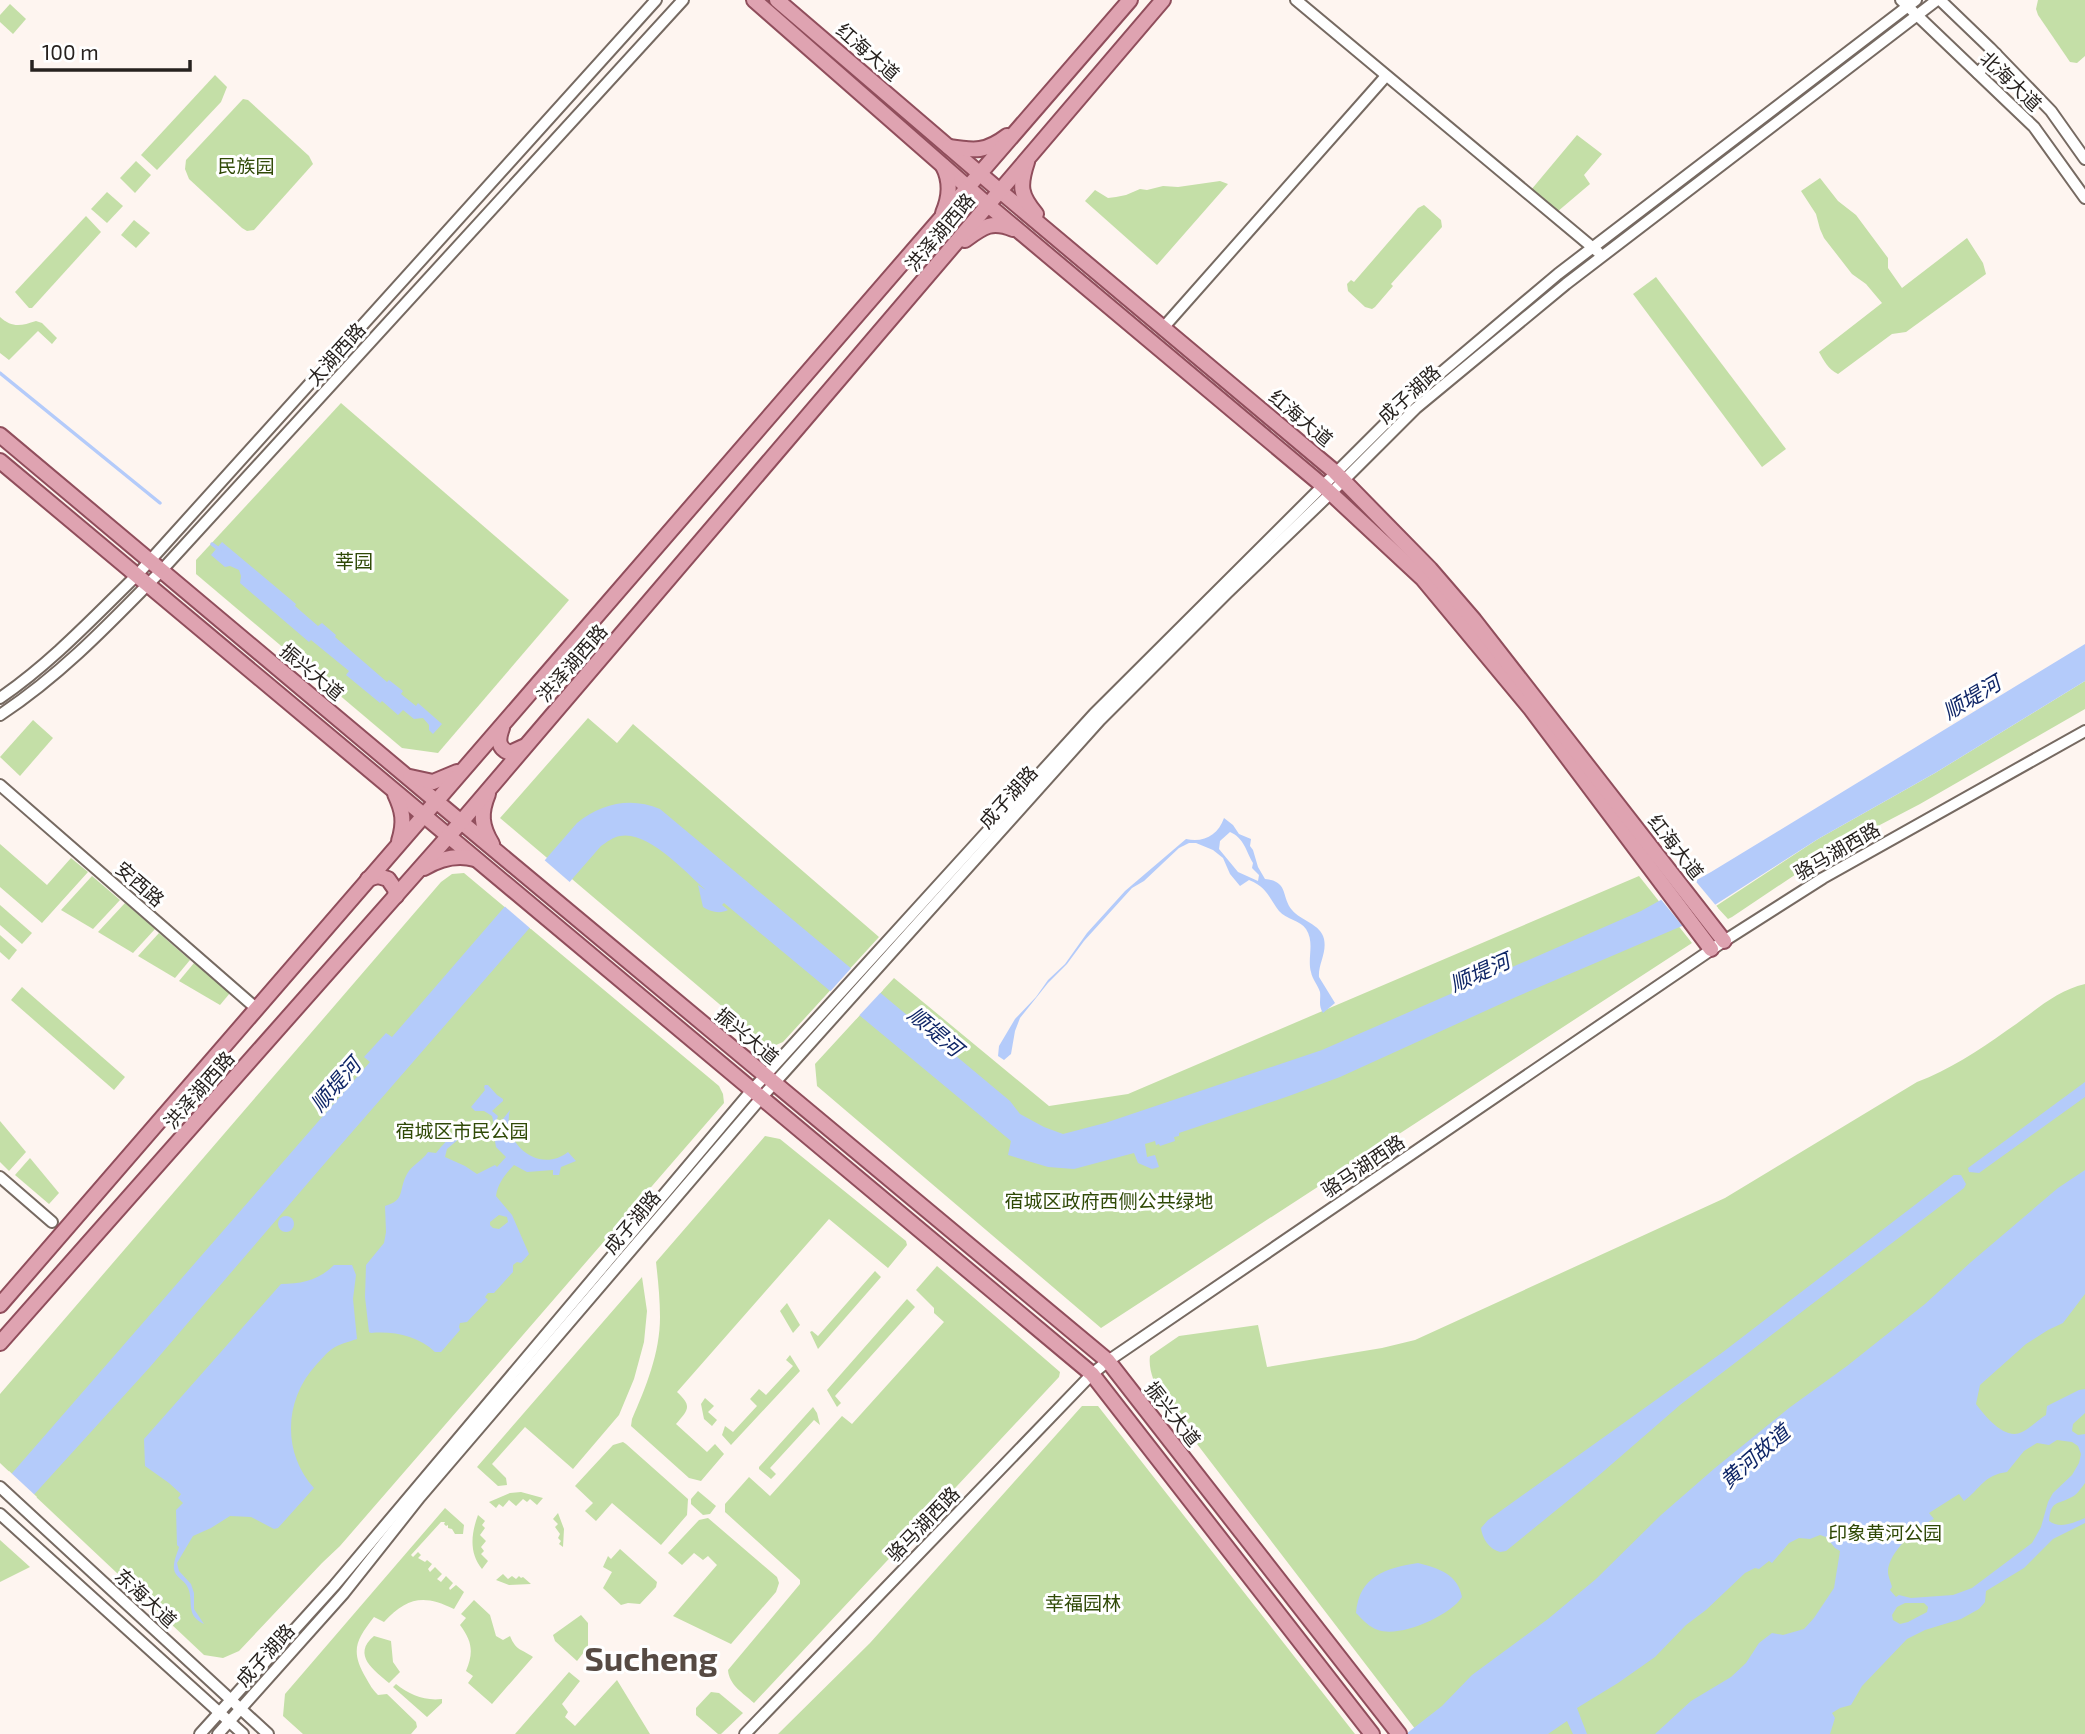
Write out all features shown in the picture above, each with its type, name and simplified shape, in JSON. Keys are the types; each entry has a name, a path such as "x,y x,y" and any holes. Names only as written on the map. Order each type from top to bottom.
{"main road":[{"name":"红海大道","path":"754,0 988,205 1326,489 1423,579 1657,866 1709,921 1718,945"},
{"name":"红海大道","path":"777,0 1339,476 1430,569 1474,620 1657,866"},
{"name":"洪泽湖西路","path":"0,1306 1130,0"},
{"name":"洪泽湖西路","path":"0,1343 490,789 1163,0"},
{"path":"1034,112 1033,119 1039,128 1053,129"},
{"path":"949,147 985,149 1023,125"},
{"path":"1028,159 1022,178 1023,197 1055,237"},
{"path":"937,224 948,195 948,176 942,164"},
{"path":"919,245 930,247 944,257 977,231 995,224 1021,233"},
{"name":"振兴大道","path":"0,435 1108,1361 1399,1734"},
{"name":"振兴大道","path":"0,461 1092,1374 1368,1729"},
{"path":"81,528 93,526 94,513"},
{"path":"207,634 205,628 208,620 221,620"},
{"path":"504,723 499,737 504,751 517,751 529,743"},
{"path":"368,769 378,765 381,755"},
{"path":"405,775 433,782 465,768"},
{"path":"393,789 403,816 403,829 398,845"},
{"path":"490,789 483,805 482,824 501,856 494,875"},
{"path":"417,872 445,859 475,859"},
{"path":"1657,866 1699,933 1718,945"},
{"path":"368,879 378,876 388,879 396,896"}],"street":[{"name":"太湖西路","path":"156,565 656,0"},
{"name":"太湖西路","path":"0,715 33,693 79,654 143,579 683,0"},
{"path":"1296,0 1602,256"},
{"name":"成子湖路","path":"1339,476 1416,408 1566,284 1939,0"},
{"name":"北海大道","path":"1939,0 2051,111 2085,159"},
{"name":"成子湖路","path":"200,1734 336,1584 769,1080 814,1021 1094,714 1326,489 1410,399 1558,274 1908,2"},
{"name":"北海大道","path":"1908,2 1917,15 2034,127 2085,198"},
{"path":"1978,73 1996,54"},
{"path":"1163,328 1386,76"},
{"name":"成子湖路","path":"769,1080 824,1029 1100,720 1326,489"},
{"name":"太湖西路","path":"0,698 21,684 143,579"},
{"name":"骆马湖西路","path":"745,1734 1092,1374 1108,1361 1718,945 1823,878 2085,731"},
{"name":"安西路","path":"0,785 257,1009"},
{"name":"成子湖路","path":"218,1734 344,1593 420,1497 757,1094"},
{"path":"0,1177 52,1222"},
{"name":"东海大道","path":"0,1487 268,1734"},
{"name":"东海大道","path":"0,1514 243,1734"}],"green space":[{"path":"2038,0 2085,0 2085,56 2077,63 2070,62 2038,15"},
{"path":"10,4 26,19 13,34 0,22 0,15"},
{"path":"215,75 227,87 221,102 157,170 141,155"},
{"name":"民族园","path":"243,99 248,100 309,156 313,164 254,230 247,231 189,179 185,169 186,160"},
{"path":"1577,135 1602,154 1584,175 1590,184 1557,212 1531,190"},
{"path":"136,161 151,175 135,193 120,178"},
{"path":"1820,178 1838,201 1856,215 1888,258 1888,268 1902,288 1967,238 1983,263 1986,274 1906,332 1892,334 1838,374 1829,367 1819,352 1882,303 1866,284 1852,274 1824,238 1816,214 1801,191"},
{"path":"1220,181 1228,184 1157,265 1085,201 1095,190 1108,198 1140,189"},
{"path":"107,192 123,206 107,223 91,209"},
{"path":"1424,205 1441,220 1442,227 1391,284 1393,286 1375,307 1365,307 1348,291 1347,284 1351,280 1354,282 1418,208"},
{"path":"86,216 101,232 32,308 29,308 15,292"},
{"path":"134,220 150,233 136,248 121,235"},
{"path":"1656,277 1786,449 1762,467 1633,294"},
{"path":"0,317 13,324 36,321 42,323 57,338 52,344 38,331 9,360 0,353"},
{"name":"莘园","path":"341,403 569,600 438,753 402,748 196,574 196,560"},
{"path":"2085,681 2085,709 1920,804 1832,850 1732,917 1728,919 1716,906 1818,839 1935,773"},
{"path":"588,718 617,743 633,724 879,937 783,1042 776,1045 764,1042 500,818"},
{"path":"33,720 53,738 20,776 0,757"},
{"path":"0,844 47,885 71,858 88,872 42,923 0,887"},
{"name":"宿城区市民公园","path":"464,873 719,1086 724,1103 340,1546 239,1651 223,1658 204,1655 0,1463 0,1394 441,882 452,874"},
{"path":"92,876 120,900 93,929 61,910"},
{"name":"宿城区政府西侧公共绿地","path":"1639,876 1692,943 1101,1328 817,1086 815,1064 894,978 1049,1106 1128,1094"},
{"path":"125,903 155,929 133,953 98,932"},
{"path":"0,905 32,933 22,944 0,925"},
{"path":"159,933 190,960 175,978 138,956"},
{"path":"0,935 17,950 9,960 0,952"},
{"path":"194,963 230,993 220,1005 179,981"},
{"name":"印象黄河公园","path":"2085,984 2085,1734 1419,1734 1156,1387 1150,1356 1179,1336 1258,1325 1267,1367 1415,1340 1725,1198 1917,1082 1963,1059 2053,997"},
{"path":"22,987 125,1077 114,1090 11,1000"},
{"path":"0,1121 26,1152 9,1171 0,1162"},
{"path":"765,1136 780,1139 906,1241 907,1245 888,1268 829,1219 677,1392 687,1404 687,1408 676,1424 707,1452 715,1444 724,1454 701,1481 689,1478 631,1426 658,1344 660,1310 656,1262"},
{"path":"30,1158 59,1193 49,1204 15,1175"},
{"path":"937,1266 1060,1372 1059,1377 754,1703 734,1684 728,1670 800,1584 800,1580 725,1512 725,1504 749,1477 770,1496 842,1416 852,1424 944,1322 916,1290"},
{"path":"875,1271 881,1277 818,1349 810,1332 818,1336"},
{"path":"642,1277 647,1311 644,1342 634,1379 619,1415 573,1469 525,1427 492,1464 506,1478 507,1485 498,1486 477,1467"},
{"path":"907,1299 915,1307 835,1396 841,1403 837,1407 827,1390"},
{"path":"787,1303 800,1325 793,1333 780,1311"},
{"path":"790,1355 800,1371 731,1445 722,1435 725,1426 733,1432 757,1406 750,1399 759,1389 766,1395 793,1366 786,1360"},
{"path":"705,1398 714,1406 708,1412 717,1420 712,1426 704,1419 701,1404"},
{"name":"幸福园林","path":"1082,1406 1098,1406 1355,1734 778,1734 870,1643"},
{"path":"813,1407 820,1425 814,1420 770,1468 776,1474 771,1479 759,1467"},
{"path":"623,1442 688,1499 687,1515 661,1545 612,1503 596,1521 585,1511 593,1503 575,1486 613,1445"},
{"path":"698,1491 716,1506 710,1514 703,1515 691,1504 691,1499"},
{"path":"521,1492 543,1498 537,1505 530,1499 527,1502 523,1499 516,1506 509,1500 503,1507 499,1504 496,1508 489,1502 510,1493"},
{"path":"445,1508 464,1525 463,1534 455,1534 445,1522 441,1522 411,1555 413,1557 418,1552 421,1555 418,1558 432,1564 428,1569 430,1572 435,1567 442,1574 437,1579 441,1582 446,1576 453,1583 450,1590 456,1585 464,1592 454,1609 434,1601 408,1603 384,1622 374,1617 357,1646 361,1669 373,1689 378,1695 387,1694 416,1722 417,1727 411,1734 303,1734 283,1716 285,1694"},
{"path":"558,1513 564,1529 563,1547 559,1544 560,1534 555,1527 558,1524 553,1519"},
{"path":"478,1515 485,1521 482,1525 485,1528 480,1535 486,1541 481,1547 484,1551 481,1554 488,1561 482,1569 473,1550"},
{"path":"708,1518 777,1577 779,1583 776,1592 731,1644 673,1616 717,1565 708,1556 703,1560 694,1553 682,1565 668,1553 699,1520"},
{"path":"0,1540 30,1567 0,1582"},
{"path":"620,1549 657,1582 656,1587 640,1604 621,1605 603,1588 612,1572 603,1567 608,1556 611,1559"},
{"path":"503,1574 508,1579 512,1576 516,1579 523,1577 531,1584 509,1585 496,1580"},
{"path":"474,1600 490,1615 496,1636 503,1640 510,1636 517,1647 533,1657 492,1704 468,1683 473,1676 466,1671 470,1647 460,1625 466,1618 461,1614"},
{"path":"581,1615 588,1623 588,1647 577,1661 555,1641 553,1635"},
{"path":"374,1636 391,1641 393,1662 400,1672 389,1683 372,1668 365,1656 367,1643"},
{"path":"569,1672 580,1681 562,1704 568,1712 565,1717 575,1726 617,1680 650,1734 515,1734"},
{"path":"396,1684 418,1696 442,1699 442,1703 427,1717 393,1687"},
{"path":"711,1692 719,1693 743,1713 721,1734 696,1715 696,1708"}],"water":[{"path":"222,542 318,626 322,623 387,682 389,680 403,691 401,694 416,706 418,703 442,724 433,734 423,718 414,719 403,710 398,715 346,675 349,671 311,640 309,642 240,583 239,570 225,567 211,555"},
{"path":"2085,644 2085,681 1935,773 1818,839 1682,926 1340,1077 1179,1133 1179,1136 1174,1137 1175,1141 1160,1146 1156,1145 1155,1141 1145,1144 1147,1157 1155,1155 1159,1167 1152,1169 1138,1163 1134,1153 1074,1169 1048,1167 1008,1155 1011,1141 724,903 722,905 728,910 722,912 703,907 698,885 706,890 666,854 631,836 615,837 601,846 150,1367 0,1532 0,1487 370,1062 364,1057 386,1033 392,1037 577,823 596,811 628,803 660,809 1010,1101 1020,1114 1063,1134 1105,1123 1322,1050 1641,911 1711,872"},
{"path":"1224,818 1239,834 1251,839 1250,846 1265,879 1278,883 1292,910 1322,934 1324,949 1319,977 1335,1003 1323,1013 1320,992 1310,967 1310,940 1306,929 1282,914 1264,889 1255,883 1249,880 1240,886 1230,874 1223,858 1213,850 1189,843 1179,848 1144,881 1132,888 1084,941 1020,1018 1011,1054 1004,1060 998,1056 999,1046 1015,1019 1125,891 1186,839 1199,840 1210,836","holes":["1230,832 1242,841 1253,863 1252,868 1259,875 1258,881 1238,872 1219,849 1220,841"]},
{"path":"2085,1082 2085,1097 1979,1173 1969,1172 1968,1168"},
{"path":"488,1085 503,1099 492,1111 498,1116 496,1122 499,1124 510,1110 511,1134 525,1152 545,1160 568,1152 576,1161 561,1167 559,1175 553,1175 553,1170 527,1172 514,1165 505,1175 496,1196 512,1215 529,1254 521,1263 513,1265 513,1272 494,1293 488,1293 485,1297 488,1300 467,1322 460,1323 460,1330 441,1352 435,1352 421,1342 405,1336 371,1333 365,1297 366,1265 384,1243 385,1206 396,1201 407,1174 428,1152 436,1153 460,1131 492,1131 495,1128 492,1116 484,1111 475,1111 471,1107 485,1090 484,1087","holes":["467,1132 494,1136 496,1147 506,1157 497,1167 495,1165 477,1174 445,1157 447,1149","499,1215 507,1217 508,1222 499,1229 493,1228 490,1222"]},
{"name":"黄河故道","path":"2085,1170 2085,1294 2063,1323 2026,1344 1980,1385 1976,1404 1996,1426 2016,1434 2046,1415 2047,1406 2085,1389 2085,1413 2073,1424 2072,1431 2078,1435 2085,1434 2085,1483 2074,1496 2053,1506 2049,1521 2062,1525 2085,1518 2085,1523 2053,1539 2024,1568 1986,1591 1985,1602 1979,1609 1961,1619 1925,1630 1907,1639 1862,1686 1851,1705 1832,1713 1835,1718 1830,1734 1655,1734 1691,1701 1731,1677 1746,1663 1759,1643 1772,1633 1783,1635 1804,1629 1814,1618 1834,1588 1840,1551 1826,1537 1820,1535 1810,1539 1799,1538 1789,1543 1772,1563 1769,1561 1759,1569 1745,1573 1686,1625 1655,1657 1577,1708 1587,1734 1573,1734 1567,1721 1548,1734 1406,1734 1442,1706 1472,1675 1548,1619 1596,1579 1661,1515 1715,1468 1925,1304 2058,1188","holes":["2057,1440 2072,1442 2078,1446 2081,1454 2079,1463 2072,1475 2053,1493 2041,1527 2032,1543 1972,1588 1953,1595 1896,1597 1890,1590 1892,1587 1888,1574 1889,1564 1898,1548 1920,1527 1934,1519 1929,1513 1959,1494 1964,1501 1988,1479 2007,1472 2024,1451 2037,1443 2049,1445","1905,1603 1924,1603 1928,1607 1927,1612 1900,1624 1893,1620 1892,1615 1897,1607"]},
{"path":"1954,1175 1961,1175 1966,1184 1964,1188 1680,1405 1506,1551 1496,1551 1487,1543 1481,1528 1488,1520 1723,1352"},
{"path":"283,1216 289,1216 294,1224 292,1230 283,1232 278,1227 278,1221"},
{"path":"334,1265 352,1265 356,1275 353,1299 357,1339 335,1347 316,1365 305,1379 293,1410 291,1427 296,1459 314,1488 278,1528 274,1529 251,1517 230,1516 193,1536 177,1563 179,1571 191,1584 194,1609 204,1624 194,1616 187,1586 174,1569 179,1547 176,1510 183,1503 178,1498 181,1494 145,1466 144,1439 281,1284 310,1280"},
{"path":"1418,1563 1452,1577 1462,1597 1456,1604 1424,1624 1399,1631 1375,1629 1356,1613 1358,1600 1368,1582 1385,1571"}],"pier":[{"path":"542,858 572,884 531,929 502,904"},
{"path":"1693,878 1718,908 1685,929 1659,897"},
{"path":"853,966 883,990 856,1019 827,995"},
{"path":"9,1471 37,1497 0,1536 0,1482"}],"waterway":[{"path":"0,373 160,503"},
{"path":"212,544 220,550"}],"district":[{"name":"Sucheng","path":"651,1659"}],"water label":[{"name":"顺堤河","path":"1972,698"},
{"name":"顺堤河","path":"1480,973"},
{"name":"顺堤河","path":"935,1032"},
{"name":"顺堤河","path":"336,1085"}]}
